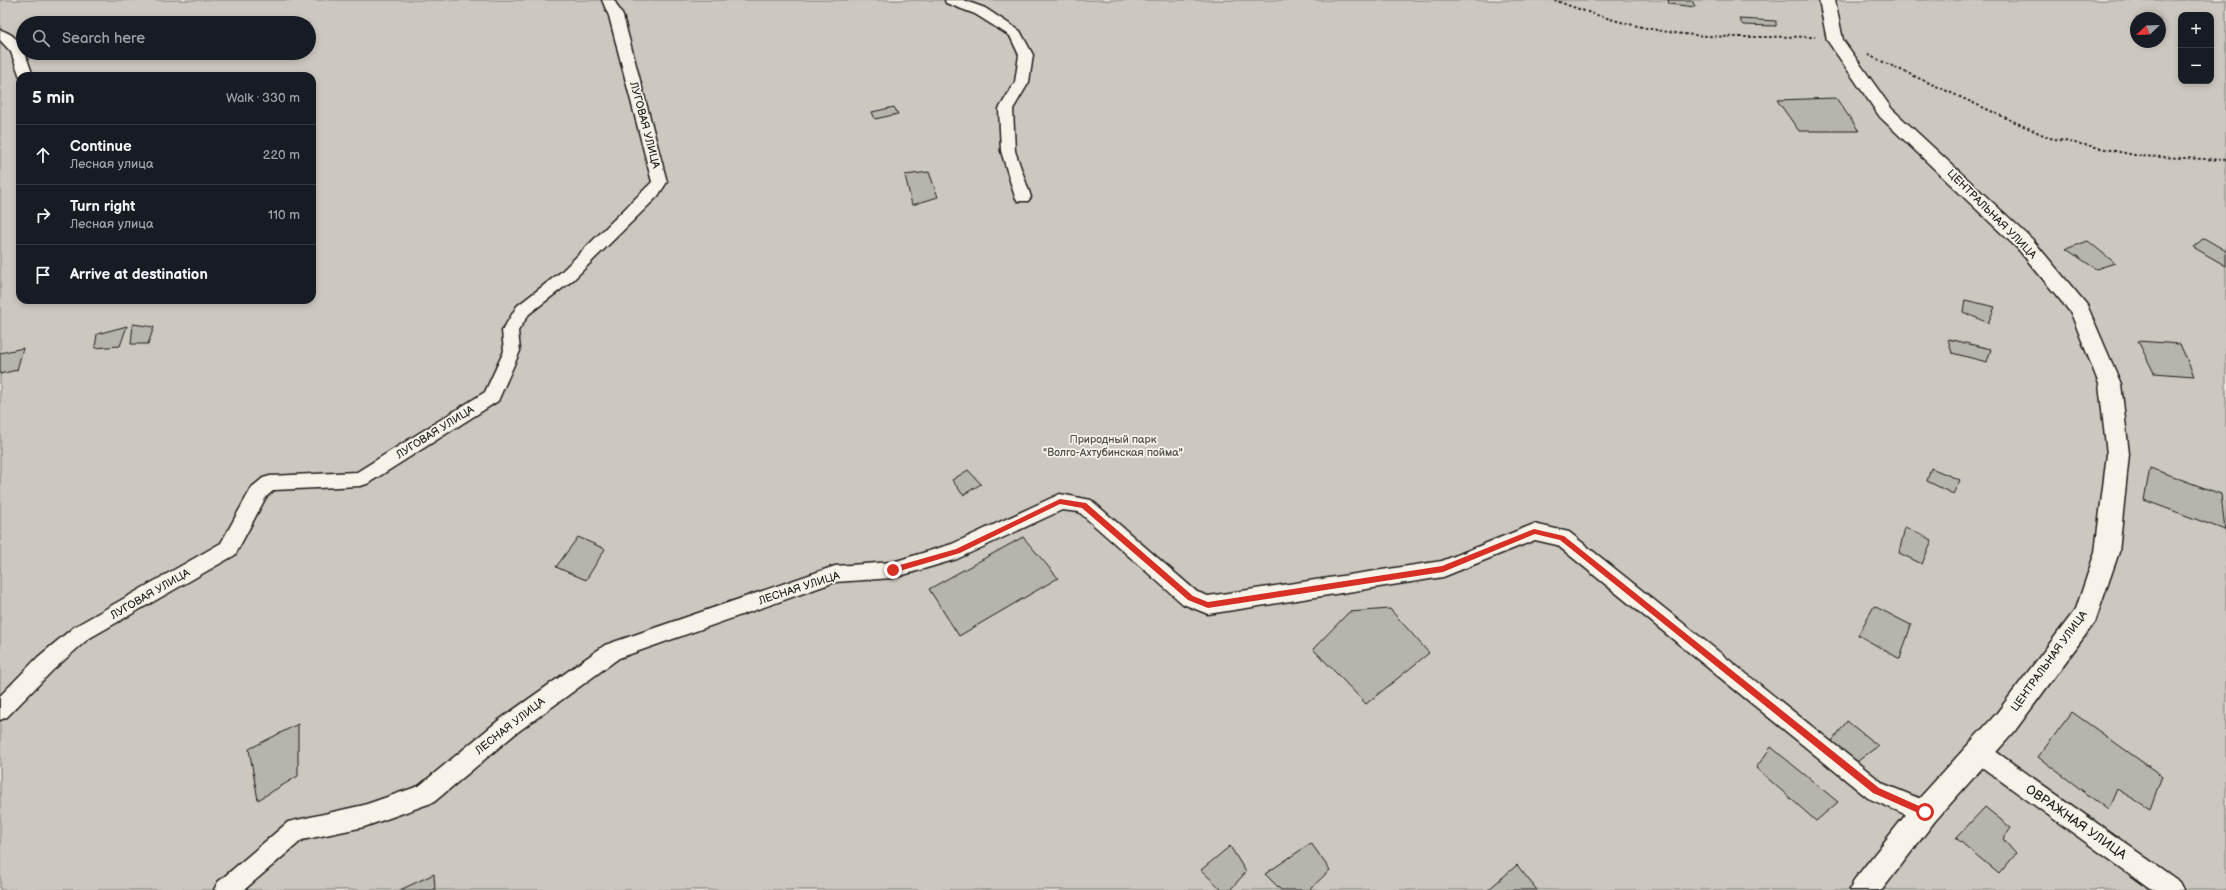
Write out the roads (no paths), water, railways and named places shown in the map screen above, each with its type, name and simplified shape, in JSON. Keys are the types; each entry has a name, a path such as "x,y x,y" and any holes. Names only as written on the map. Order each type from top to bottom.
{"street":[{"name":"ЛУГОВАЯ УЛИЦА","path":"0,710 45,664 82,633 228,549 259,492 270,483 360,479 492,396 512,351 510,331 523,310 567,276 652,192 660,182 616,16 608,0"},
{"path":"951,0 980,11 1014,34 1026,55 1022,82 1006,109 1008,151 1023,197"},
{"name":"ЦЕНТРАЛЬНАЯ УЛИЦА","path":"1827,0 1834,34 1886,113 2025,244 2080,310 2110,384 2118,454 2107,552 2086,614 2005,723 1980,753 1925,812 1864,890"},
{"path":"0,34 12,40 16,48"},
{"path":"22,60 25,72"},
{"name":"ЛЕСНАЯ УЛИЦА","path":"226,890 296,830 364,816 426,794 507,726 612,651 835,574 893,570 957,551 1060,502 1084,505 1190,598 1208,605 1443,569 1534,532 1562,538 1876,791 1925,812"},
{"name":"ОВРАЖНАЯ УЛИЦА","path":"1980,753 2172,890"}],"park label":[{"name":"Природный парк \"Волго-Ахтубинская пойма\"","path":"1113,445"}]}
